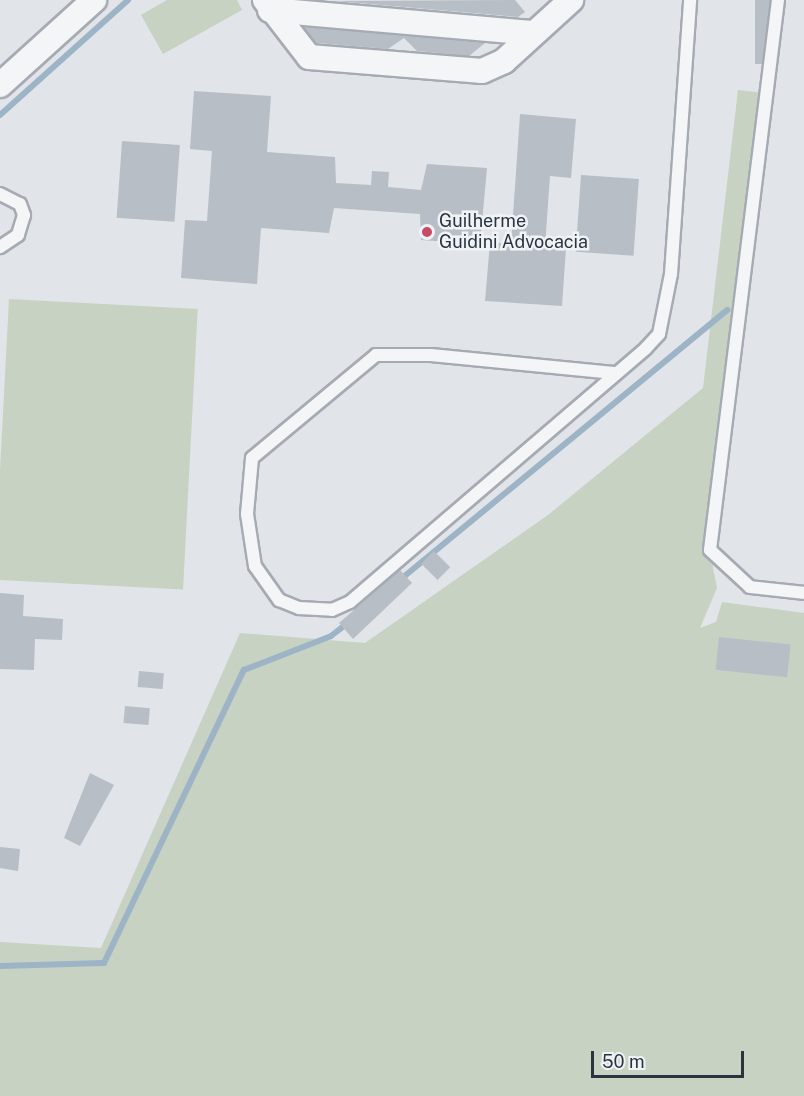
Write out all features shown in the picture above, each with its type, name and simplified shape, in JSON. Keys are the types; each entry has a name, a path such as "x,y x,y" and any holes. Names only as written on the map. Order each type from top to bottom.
{"street":[{"path":"0,85 94,0"},
{"path":"267,5 300,50 323,61 490,70 571,0"},
{"path":"267,5 534,33"}],"lane":[{"path":"614,373 431,355 376,355 252,458 247,514 255,566 279,600 298,608 332,610 350,602 614,373 646,348 665,320 690,0"},
{"path":"778,0 710,550 750,587 804,593"},
{"path":"0,194 20,204 24,215 18,235 0,247"}],"green space":[{"path":"167,0 237,0 242,10 163,54 141,15"},
{"path":"738,90 764,93 713,568 717,588 700,628 716,622 722,602 804,613 804,1096 0,1096 0,942 101,948 240,633 365,643 548,515 703,388"},
{"path":"9,299 198,309 183,590 0,580 0,471"}],"building":[{"path":"515,0 525,12 518,17 335,1"},
{"path":"755,0 770,0 770,64 755,64"},
{"path":"304,27 485,43 469,56 417,51 404,38 388,49 316,43"},
{"path":"194,91 271,96 267,152 335,157 336,183 371,185 372,171 389,172 388,187 421,190 427,164 487,168 480,244 421,240 420,214 334,208 329,233 261,228 257,284 181,278 185,220 207,221 212,151 190,149"},
{"path":"520,114 576,119 571,178 550,176 545,246 566,248 562,306 485,301 490,242 511,244"},
{"path":"122,141 180,145 174,222 117,218"},
{"path":"581,175 639,179 633,256 576,252"},
{"path":"434,551 450,567 438,580 421,564"},
{"path":"400,570 412,583 353,639 339,623"},
{"path":"0,593 24,595 23,616 63,619 62,640 35,639 34,670 0,669"},
{"path":"719,637 791,645 787,677 716,670"},
{"path":"139,671 164,673 163,689 138,687"},
{"path":"125,706 150,708 148,725 124,723"},
{"path":"90,773 114,785 80,846 64,838"},
{"path":"0,847 20,849 18,871 0,868"}],"waterway":[{"path":"0,115 128,0"},
{"path":"401,579 727,310"},
{"path":"0,966 104,963 244,670 331,636 349,622"}],"place":[{"name":"Guilherme Guidini Advocacia","path":"427,232"}]}
